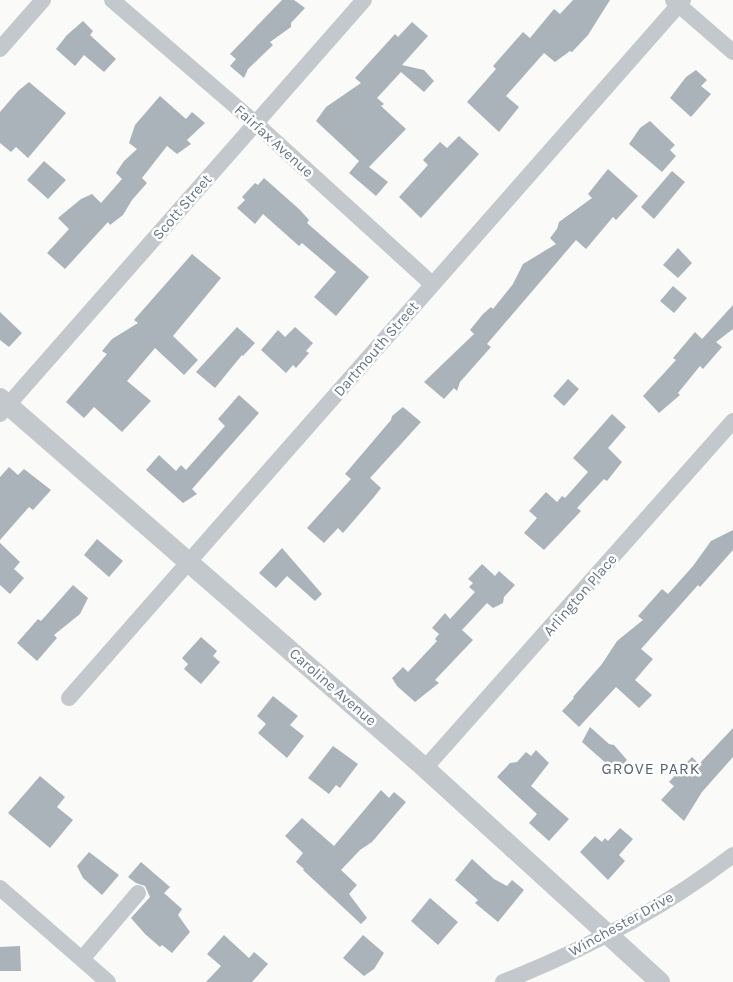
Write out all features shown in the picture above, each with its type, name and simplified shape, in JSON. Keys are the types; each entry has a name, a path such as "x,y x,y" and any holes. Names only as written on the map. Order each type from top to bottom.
{"street":[{"path":"0,49 43,0"},
{"name":"Fairfax Avenue","path":"112,0 255,123 432,284"},
{"name":"Scott Street","path":"3,406 364,0"},
{"path":"678,2 733,52"},
{"name":"Dartmouth Street","path":"70,698 678,2"},
{"name":"Caroline Avenue","path":"3,406 189,562 425,768 660,982"},
{"name":"Arlington Place","path":"425,768 733,421"},
{"name":"Winchester Drive","path":"503,982 541,967 609,934 669,898 733,855"},
{"path":"0,888 108,982"},
{"path":"82,959 138,893"}],"building":[{"path":"282,0 294,0 305,8 291,23 291,27 270,42 273,45 248,69 244,78 230,66 236,59 230,54"},
{"path":"573,0 610,0 588,35 572,52 570,51 555,62 544,53 506,96 519,107 499,132 467,102 496,69 493,66 523,32 530,38 554,9 560,14"},
{"path":"83,21 93,31 90,35 116,59 104,72 84,55 75,66 56,49 67,35"},
{"path":"412,22 428,36 402,65 424,70 434,81 424,92 401,72 377,98 384,104 381,106 406,129 369,167 388,182 376,196 349,173 359,161 316,121 326,107 361,83 355,78 395,34 398,37"},
{"path":"696,70 707,80 701,86 711,94 691,117 670,98 686,77"},
{"path":"29,82 66,113 28,158 16,147 11,152 0,143 0,112 18,91"},
{"path":"160,96 186,119 192,112 205,123 187,140 191,144 177,154 167,146 142,178 147,183 132,200 123,215 110,225 108,222 65,269 47,253 69,229 58,218 81,199 92,194 101,203 122,179 116,173 124,161 137,149 129,143 135,125"},
{"path":"650,121 675,145 670,150 676,156 662,172 629,144 640,128"},
{"path":"459,136 479,154 421,218 399,197 428,165 423,160 440,142 447,148"},
{"path":"44,161 66,180 48,199 27,180"},
{"path":"608,169 638,196 616,220 613,217 586,249 576,240 487,344 491,347 460,382 457,391 454,388 444,399 424,382 474,334 470,330 483,314 491,307 493,309 513,284 523,264 556,244 550,238 557,229 559,222 592,198 588,194"},
{"path":"672,171 685,182 654,219 641,207"},
{"path":"264,178 299,209 309,220 307,223 369,277 336,316 314,297 336,272 302,243 299,246 263,214 255,224 237,208 245,200 242,197 255,183 258,185"},
{"path":"678,248 692,263 678,278 663,265"},
{"path":"192,254 221,278 173,336 198,360 184,375 155,348 127,381 151,401 122,432 94,407 84,418 66,402 107,354 102,351 112,339 138,323 134,320"},
{"path":"673,286 687,298 674,313 660,301"},
{"path":"733,305 733,329 716,342 722,347 703,369 700,366 678,393 680,395 659,413 643,396 676,360 673,358 695,332 702,339"},
{"path":"0,312 22,333 9,347 0,340"},
{"path":"237,327 255,343 242,355 215,388 196,372"},
{"path":"295,327 313,343 306,351 309,353 296,368 293,365 286,373 261,350 278,330 285,337"},
{"path":"568,379 579,389 564,406 553,396"},
{"path":"239,395 259,413 192,489 197,494 183,503 146,470 159,455 176,471 181,465 186,470 225,426 218,419"},
{"path":"403,407 421,422 370,478 381,488 374,497 343,533 338,528 324,543 307,528 351,479 345,474 391,420 392,416"},
{"path":"612,414 626,427 608,448 622,462 607,481 604,479 577,508 581,511 544,550 524,533 537,518 529,511 546,492 557,502 562,496 565,498 588,472 573,458"},
{"path":"9,467 18,475 24,469 51,490 33,510 29,507 0,540 0,477"},
{"path":"733,530 733,550 700,587 698,585 641,649 653,659 635,680 652,695 639,708 616,687 579,727 562,711 602,664 617,641 643,620 638,616 662,589 668,594 693,566 711,541"},
{"path":"97,539 123,561 109,577 84,555"},
{"path":"0,543 20,562 14,569 24,578 10,594 0,585"},
{"path":"282,548 322,594 315,601 287,576 276,588 259,573"},
{"path":"482,564 495,576 499,571 515,585 504,597 503,603 493,608 487,603 462,630 473,640 435,680 439,683 415,702 397,686 392,678 403,667 408,672 437,641 435,639 439,634 432,628 445,613 450,619 475,592 469,587 473,583 468,579"},
{"path":"73,585 88,598 80,614 54,635 57,638 37,661 17,643 38,619 41,621"},
{"path":"201,637 217,651 213,656 220,662 201,684 184,669 188,664 182,658"},
{"path":"273,696 298,716 290,725 304,736 287,758 258,733 266,724 257,716"},
{"path":"590,727 609,744 614,745 627,760 616,772 582,742"},
{"path":"733,728 733,757 702,792 684,821 661,800 674,786 669,782 692,757 699,764"},
{"path":"333,746 358,764 340,788 336,785 329,794 308,778"},
{"path":"536,750 549,763 531,786 569,819 549,841 529,823 537,814 497,777 510,763 517,762 526,752 531,756"},
{"path":"40,776 65,797 57,807 73,820 50,848 8,813"},
{"path":"381,790 389,798 394,792 406,802 372,842 360,850 341,870 357,885 349,894 367,918 361,924 296,862 303,853 285,836 302,818 334,846"},
{"path":"620,828 633,839 619,855 625,861 608,880 580,852 595,836 602,842 605,838 608,841"},
{"path":"89,852 119,875 102,895 83,878 77,866"},
{"path":"472,859 494,879 507,886 512,880 524,890 498,922 475,903 478,900 455,880"},
{"path":"141,862 170,887 164,893 182,909 178,915 190,932 172,953 162,945 160,947 131,918 150,897 145,886 136,883 128,877"},
{"path":"430,898 458,922 438,945 411,921"},
{"path":"224,935 249,958 254,952 268,964 252,982 206,982 221,966 207,954"},
{"path":"363,935 384,953 374,969 364,976 343,958"},
{"path":"20,946 21,971 0,971 0,947"}],"district":[{"name":"GROVE PARK","path":"651,768"}]}
